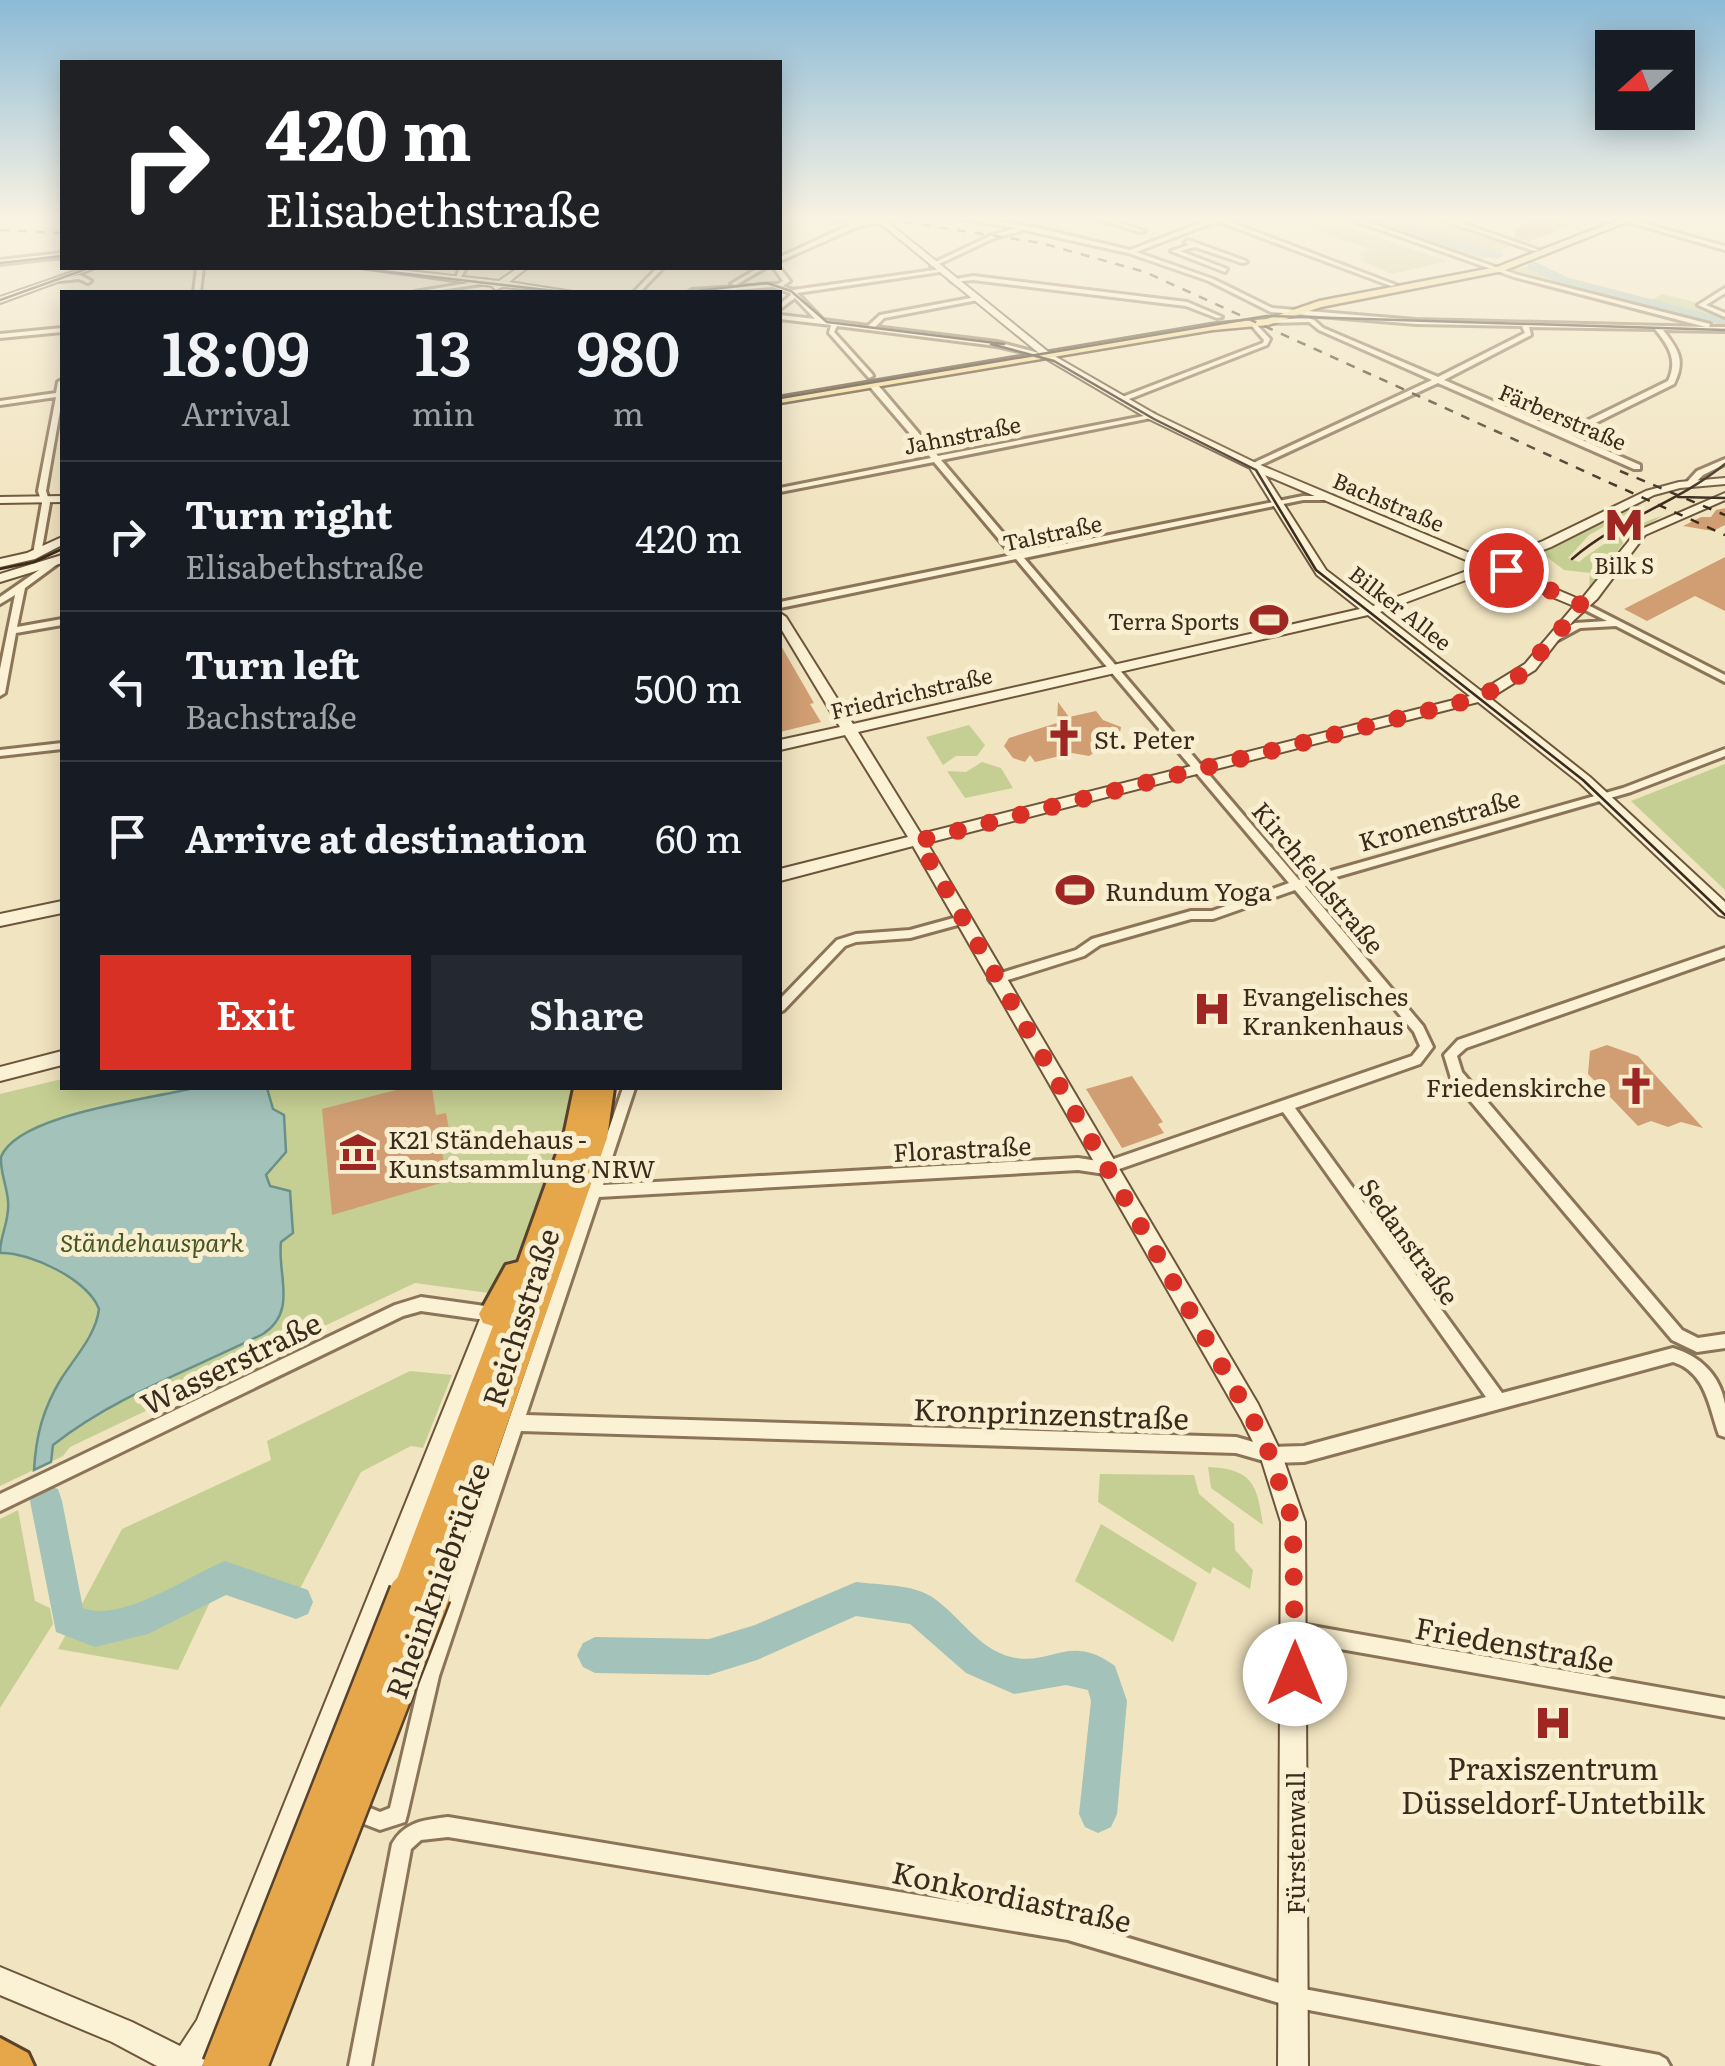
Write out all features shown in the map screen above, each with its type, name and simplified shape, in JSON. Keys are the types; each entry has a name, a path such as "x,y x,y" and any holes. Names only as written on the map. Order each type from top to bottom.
{"highway":[{"name":"Reichsstraße","path":"538,1242 571,1150 585,1090"},
{"name":"Rheinkniebrücke","path":"250,2066 420,1594 594,1138 603,1090"},
{"path":"492,1314 538,1242"},
{"name":"Rheinkniebrücke","path":"220,2066 420,1594 538,1242"},
{"path":"0,2057 16,2066"}],"main road":[{"name":"Bilker Allee","path":"996,315 1038,351 1151,416 1254,466 1314,565 1603,795 1725,911"},
{"path":"906,375 1219,318 1255,315"},
{"path":"782,396 874,384 999,349 1038,351 1253,324 1272,315"},
{"name":"Bachstraße","path":"1254,466 1582,605"},
{"path":"1372,611 1547,544 1645,495 1684,484 1725,480"},
{"path":"782,875 1481,698 1522,674 1641,533 1718,499"},
{"path":"0,500 60,501"},
{"path":"0,563 37,554 60,542"},
{"path":"0,578 59,561"},
{"name":"Friedrichstraße","path":"782,745 1372,611"},
{"name":"Fürstenwall","path":"782,620 918,841 1271,1455 1293,1522 1292,2066"},
{"path":"0,920 60,907"},
{"path":"0,1074 60,1059"},
{"name":"Reichsstraße","path":"186,2065 208,2030 492,1314"},
{"path":"0,1981 122,2032 186,2065"}],"street":[{"path":"815,315 822,322"},
{"path":"869,329 885,315"},
{"path":"1213,315 1219,318"},
{"path":"1284,315 1312,320 1724,329"},
{"path":"1337,315 1416,322"},
{"path":"1678,315 1724,329"},
{"path":"782,317 999,349"},
{"path":"1678,328 1688,325 1684,317"},
{"name":"Färberstraße","path":"1312,320 1320,329 1638,466"},
{"name":"Kirchfeldstraße","path":"835,324 831,332 1298,884 1422,1033 1427,1047"},
{"path":"1121,399 1266,344 1266,338 1253,324"},
{"path":"1254,466 1529,334 1525,324"},
{"path":"1566,435 1672,382 1679,364 1656,327"},
{"path":"0,336 60,330"},
{"path":"0,403 60,395"},
{"path":"37,554 42,491 60,400"},
{"name":"Jahnstraße","path":"782,490 1151,416"},
{"path":"1684,484 1725,461"},
{"name":"Talstraße","path":"782,606 1308,498 1332,498"},
{"path":"0,601 59,561"},
{"path":"0,693 21,586"},
{"name":"Bachstraße","path":"1582,605 1725,678"},
{"path":"12,631 60,622"},
{"path":"1551,640 1578,625 1617,624"},
{"path":"0,753 60,746"},
{"name":"Kronenstraße","path":"995,979 1080,954 1096,942 1191,915 1213,915 1298,884 1628,790 1725,752"},
{"path":"782,1005 840,943 910,934 962,920"},
{"path":"1450,1055 1462,1044 1725,952"},
{"path":"1427,1047 1450,1055"},
{"name":"Florastraße","path":"596,1191 1078,1164 1105,1168 1416,1060 1427,1047"},
{"path":"1450,1055 1456,1074 1689,1351 1705,1374 1725,1428"},
{"name":"Reichsstraße","path":"302,1798 340,1805 380,1822 398,1815 430,1676 628,1090"},
{"name":"Sedanstraße","path":"1286,1106 1499,1402"},
{"name":"Wasserstraße","path":"0,1504 383,1318 421,1304 492,1314"},
{"name":"Kronprinzenstraße","path":"518,1423 1236,1445 1271,1455 1304,1454 1725,1341"},
{"name":"Friedenstraße","path":"1295,1632 1725,1708"},
{"name":"Konkordiastraße","path":"360,2066 397,1858 408,1836 426,1828 471,1830 1068,1930 1293,1996 1659,2066"}],"green space":[{"path":"1685,315 1725,317 1725,322 1718,324"},
{"path":"1636,504 1641,506 1589,535 1568,558 1579,562 1618,536 1662,516 1627,538 1589,589 1590,573 1564,570 1547,557 1524,560"},
{"path":"969,725 985,745 977,756 956,756 943,765 926,737"},
{"path":"982,762 1001,768 1013,788 965,798 947,771 966,772"},
{"path":"1725,764 1725,890 1631,801"},
{"name":"Ständehauspark","path":"60,1079 60,1090 577,1090 534,1227 496,1294 415,1283 70,1447 63,1456 0,1486 0,1094"},
{"path":"410,1371 452,1375 423,1448 411,1446 361,1472 293,1602 217,1587 178,1670 58,1649 122,1529 271,1460 267,1441"},
{"path":"1208,1467 1234,1471 1250,1481 1263,1525 1211,1488"},
{"path":"1100,1474 1194,1475 1199,1494 1234,1524 1235,1550 1253,1570 1250,1589 1213,1567 1210,1574 1098,1502"},
{"path":"18,1510 35,1601 50,1608 53,1624 0,1708 0,1519"},
{"path":"1101,1524 1197,1583 1173,1642 1075,1581"}],"water":[{"path":"183,1090 268,1090 273,1109 284,1115 286,1152 266,1175 270,1186 290,1191 293,1233 281,1242 283,1303 274,1325 263,1334 102,1412 53,1445 51,1462 34,1470 49,1401 89,1337 99,1309 83,1288 57,1270 27,1257 0,1253 8,1208 1,1157 12,1142 32,1130 118,1103"}],"building":[{"path":"1725,508 1725,525 1713,531 1683,526 1701,517 1711,517 1716,510"},
{"path":"1725,557 1725,611 1695,596 1647,621 1624,609"},
{"path":"782,647 814,703 810,704 821,722 782,732"},
{"name":"St. Peter","path":"1058,702 1069,717 1096,711 1103,720 1121,727 1119,739 1114,740 1109,750 1101,748 1089,756 1072,753 1035,762 1030,755 1025,762 1013,758 1004,746 1009,738 1057,723"},
{"name":"Friedenskirche","path":"1607,1045 1638,1056 1703,1128 1681,1122 1668,1127 1651,1121 1638,1126 1588,1074 1590,1051"},
{"path":"1132,1076 1163,1122 1158,1124 1164,1133 1122,1148 1086,1089"},
{"path":"396,1090 432,1090 436,1115 446,1113 451,1140 440,1143 448,1181 332,1215 322,1109"}],"waterway":[{"path":"1699,315 1725,322"},
{"path":"46,1501 68,1620 95,1630 148,1617 225,1578 296,1602"},
{"path":"595,1655 709,1657 757,1642 856,1599 918,1608 978,1661 1014,1676 1066,1667 1090,1670 1102,1679 1109,1701 1098,1814"}],"tram line":[{"path":"819,315 827,322 1004,344"},
{"path":"1033,355 1266,316 1725,330"},
{"path":"991,344 1033,355"},
{"path":"782,398 1033,355"},
{"path":"1033,355 1054,361 1154,419 1256,470 1316,570 1583,780 1725,915"},
{"path":"1572,559 1725,464"},
{"path":"1678,497 1725,498"},
{"path":"0,569 34,562 60,550"}],"railway":[{"path":"1241,315 1725,535"},
{"path":"1620,471 1725,515"}],"place":[{"name":"Bilk S","path":"1624,525"},
{"name":"Terra Sports","path":"1269,620"},
{"name":"St. Peter","path":"1064,738"},
{"name":"Rundum Yoga","path":"1075,890"},
{"name":"Evangelisches Krankenhaus","path":"1212,1009"},
{"name":"Friedenskirche","path":"1636,1086"},
{"name":"K21 Ständehaus - Kunstsammlung NRW","path":"358,1152"},
{"name":"Praxiszentrum Düsseldorf-Untetbilk","path":"1553,1723"}],"route":[{"path":"1295,1674 1293,1522 1264,1439 918,841 1412,717 1497,691 1530,667 1582,605 1506,570"}]}
